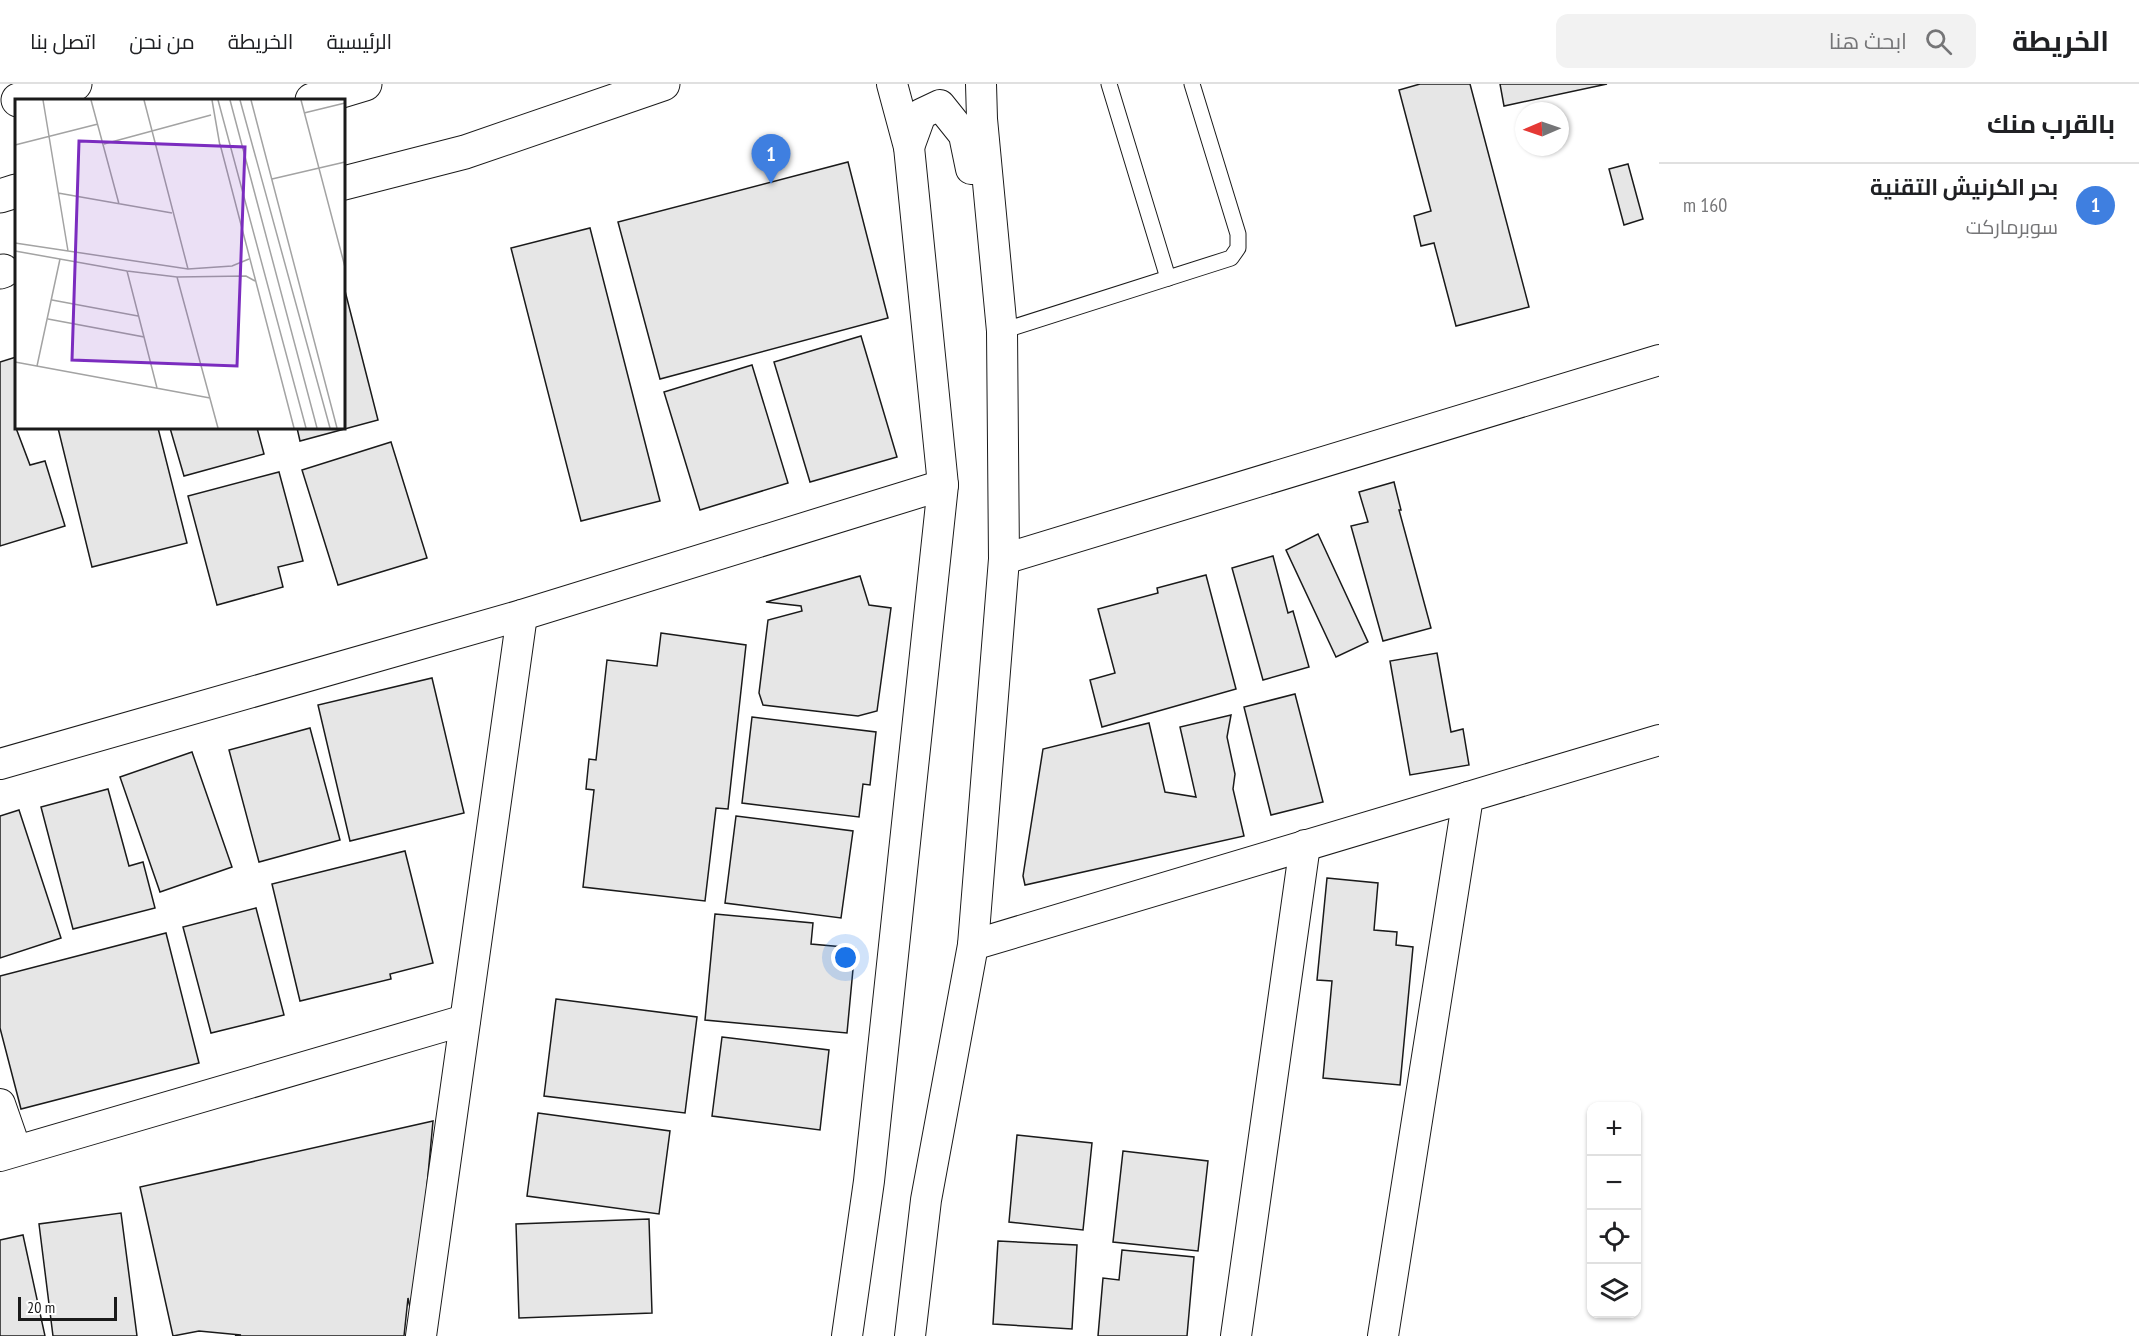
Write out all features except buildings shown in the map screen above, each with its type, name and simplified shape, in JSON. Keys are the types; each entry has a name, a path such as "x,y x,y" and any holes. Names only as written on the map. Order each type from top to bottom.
{"main road":[{"path":"24,99 75,84"},
{"path":"315,99 365,84"},
{"path":"345,183 465,152 663,84"},
{"path":"0,106 15,102"},
{"path":"0,196 15,191"}],"street":[{"path":"847,1336 869,1181 943,485 909,147 892,84"},
{"path":"910,1336 926,1200 973,945 1004,559 1002,331 981,118 981,84"},
{"path":"909,147 921,114 940,105 964,135 1002,331"},
{"path":"1004,559 1659,360"},
{"path":"0,764 522,615 943,485"},
{"path":"421,1336 522,615"},
{"path":"973,945 1659,740"},
{"path":"1383,1336 1468,797"},
{"path":"1236,1336 1305,845"},
{"path":"0,1104 8,1153 465,1020"}],"lane":[{"path":"1108,84 1168,278"},
{"path":"1002,331 1231,258 1238,248 1238,234 1192,84"}],"place":[{"name":"بحر الكرنيش التقنية","path":"771,184"}]}
